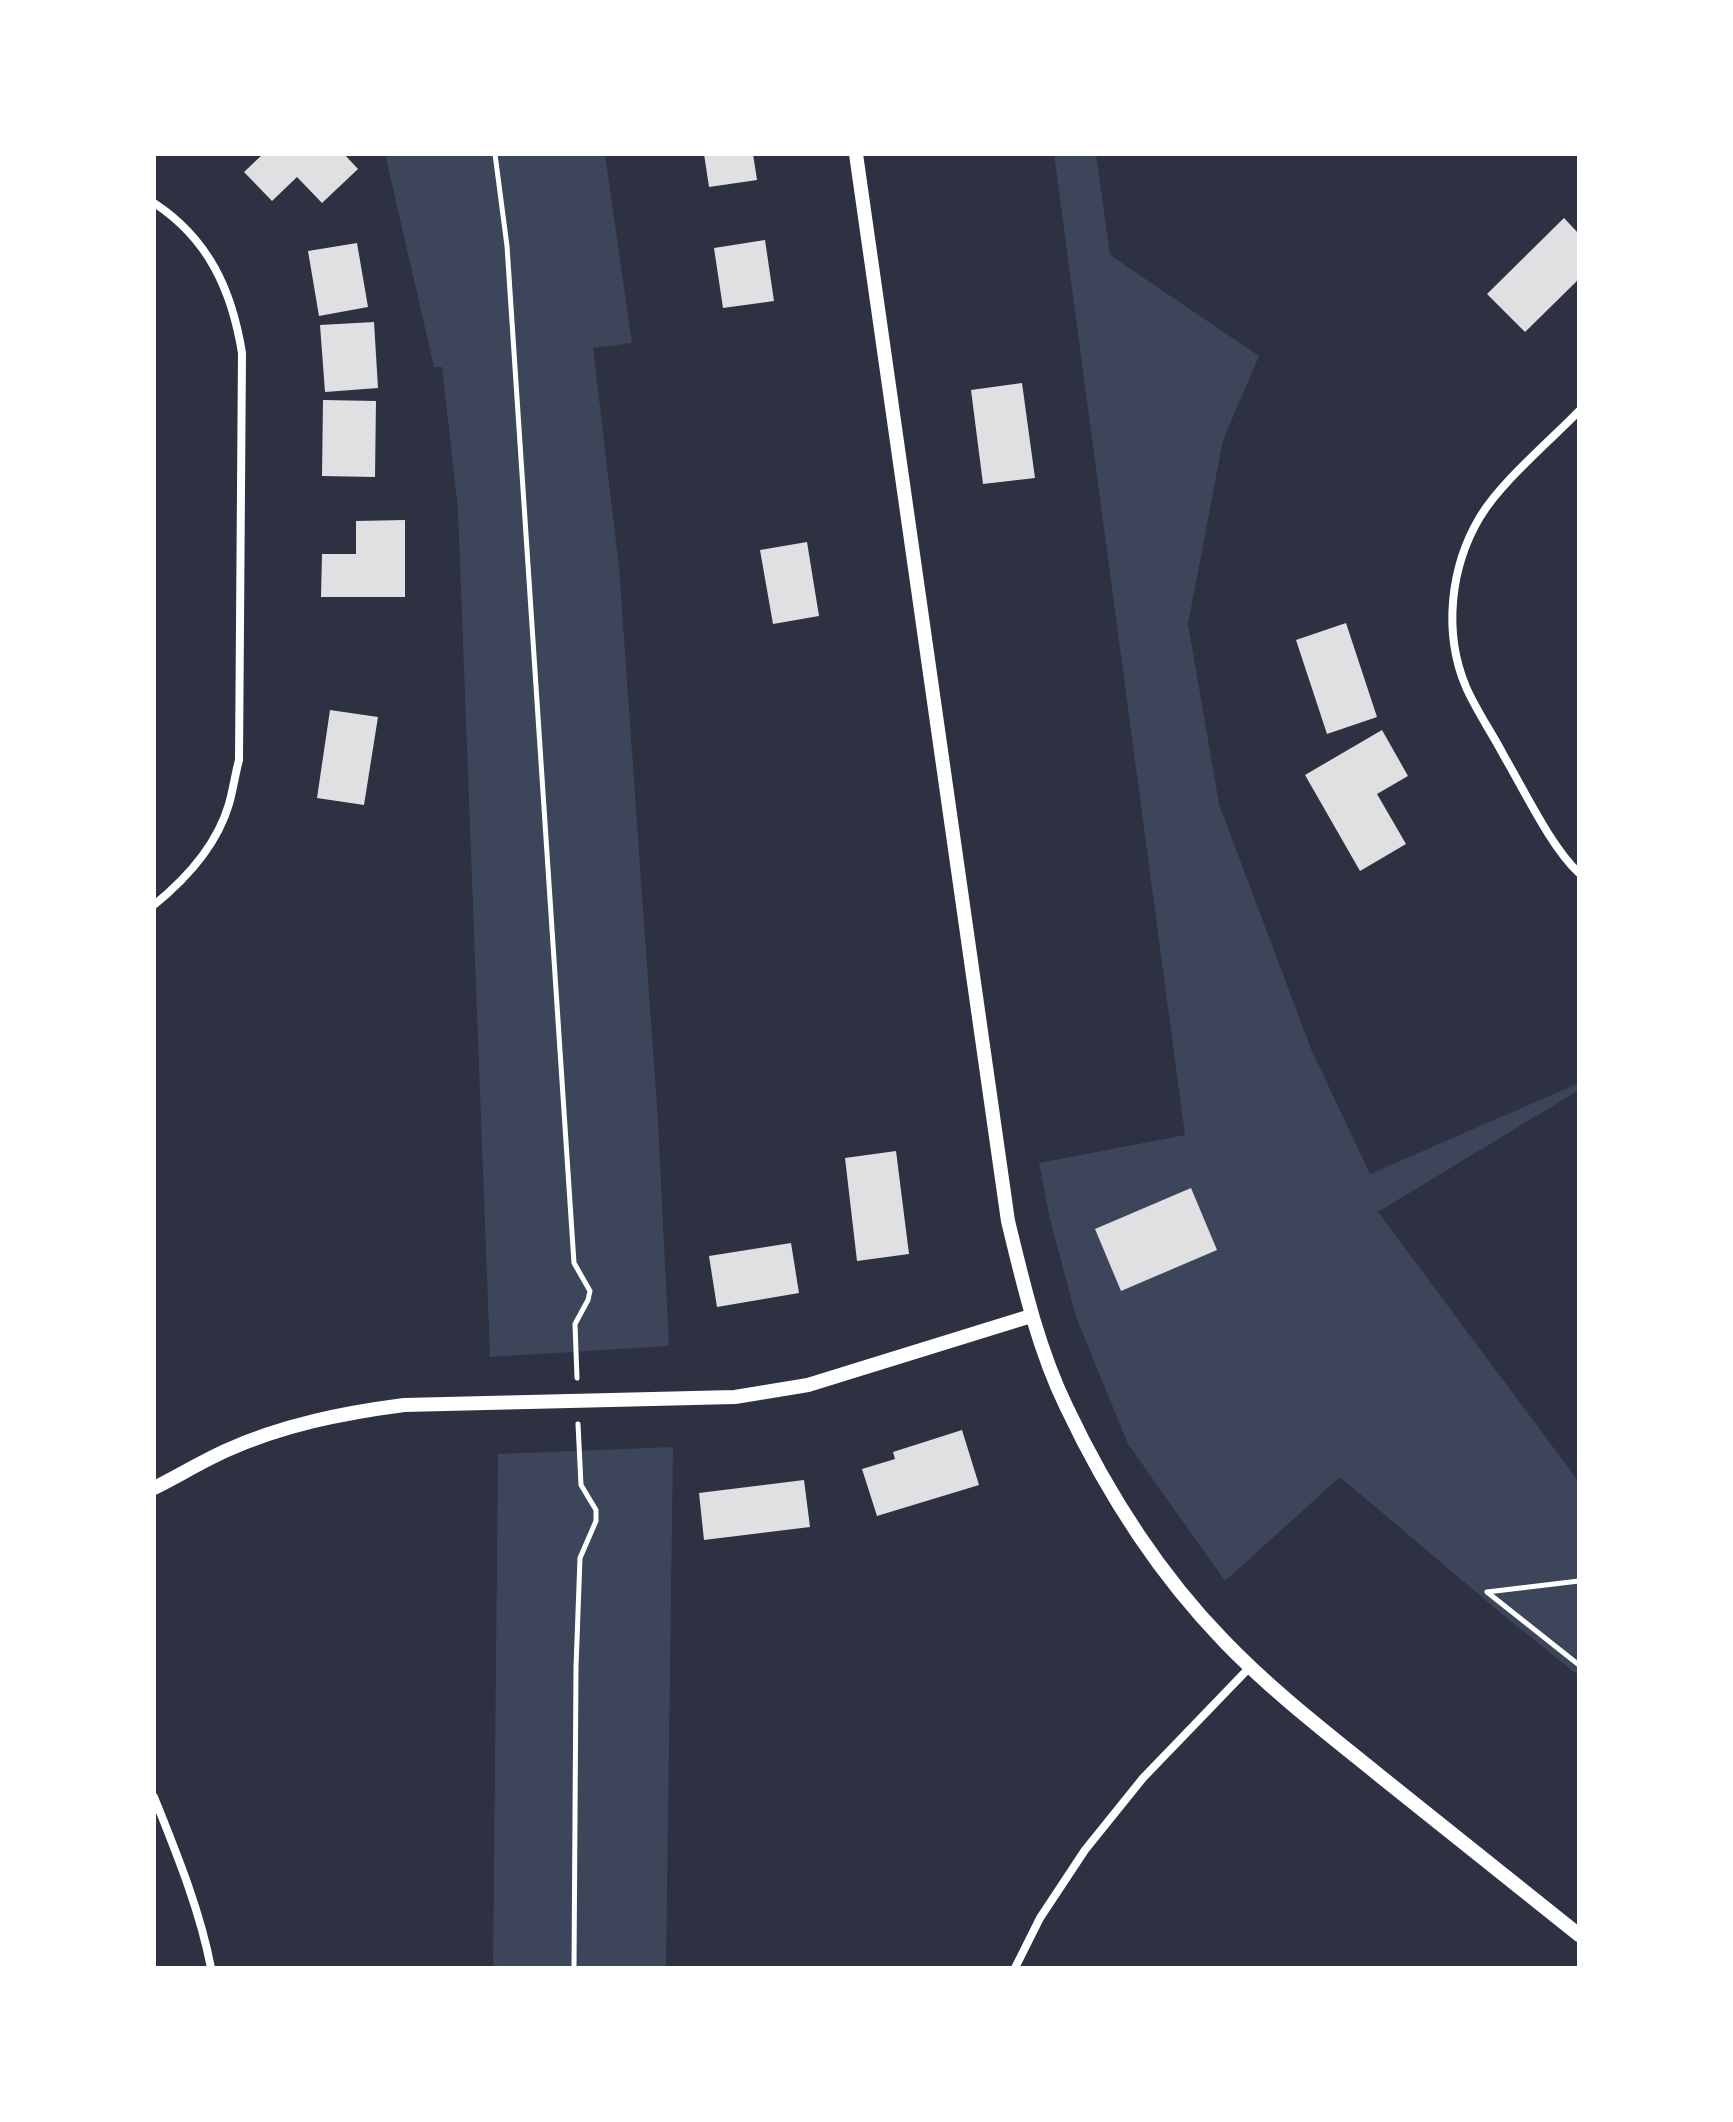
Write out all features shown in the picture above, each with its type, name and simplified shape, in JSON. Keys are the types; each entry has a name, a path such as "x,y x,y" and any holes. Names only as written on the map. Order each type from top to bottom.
{"street":[{"path":"856,154 1008,1221 1031,1316 1064,1404 1108,1488 1161,1567 1222,1639 1306,1716 1579,1935"},
{"path":"154,203 168,212 201,246 224,285 237,319 242,353 239,760 229,806 208,849 177,887 154,905"},
{"path":"1579,411 1507,483 1480,516 1465,547 1455,581 1452,617 1455,652 1466,687 1552,837 1579,873"},
{"path":"154,1488 239,1445 292,1426 358,1411 404,1405 735,1397 808,1385 1031,1316"},
{"path":"1015,1968 1040,1918 1085,1850 1143,1778 1250,1667"},
{"path":"154,1797 206,1943 211,1968"}],"path":[{"path":"495,154 507,246 574,1263 590,1291 575,1324 581,1485 596,1510 596,1521 580,1558 579,1574 574,1968"},
{"path":"1579,1581 1487,1592 1579,1665"}],"shaded area":[{"path":"385,154 605,154 632,343 593,348 619,567 658,1121 669,1346 490,1357 458,510 442,367 434,367"},
{"path":"1054,154 1096,154 1110,255 1259,356 1223,440 1188,624 1219,804 1311,1049 1370,1174 1579,1083 1579,1090 1378,1212 1579,1482 1579,1676 1340,1477 1225,1581 1128,1444 1076,1317 1039,1163 1185,1135"},
{"path":"673,1447 666,1968 493,1968 498,1454"}],"building":[{"path":"263,154 344,154 358,169 322,203 297,177 272,201 244,172"},
{"path":"704,154 753,154 757,180 709,187"},
{"path":"1564,218 1579,234 1579,279 1525,332 1487,294"},
{"path":"765,240 774,301 723,308 714,248"},
{"path":"357,243 368,307 319,316 308,251"},
{"path":"374,322 378,388 325,392 320,325"},
{"path":"1022,383 1035,478 983,484 971,390"},
{"path":"323,400 376,401 375,477 322,476"},
{"path":"405,520 405,597 321,597 322,554 356,554 356,521"},
{"path":"807,542 819,616 773,624 760,550"},
{"path":"1346,623 1377,717 1327,734 1296,640"},
{"path":"330,710 378,717 364,805 317,798"},
{"path":"1382,730 1408,776 1377,794 1406,844 1360,871 1305,775"},
{"path":"896,1151 909,1254 857,1261 845,1158"},
{"path":"1191,1188 1217,1250 1121,1291 1095,1229"},
{"path":"791,1243 799,1293 717,1307 709,1256"},
{"path":"962,1430 979,1485 877,1516 862,1469 895,1459 893,1452"},
{"path":"804,1480 810,1527 704,1540 699,1493"}]}
